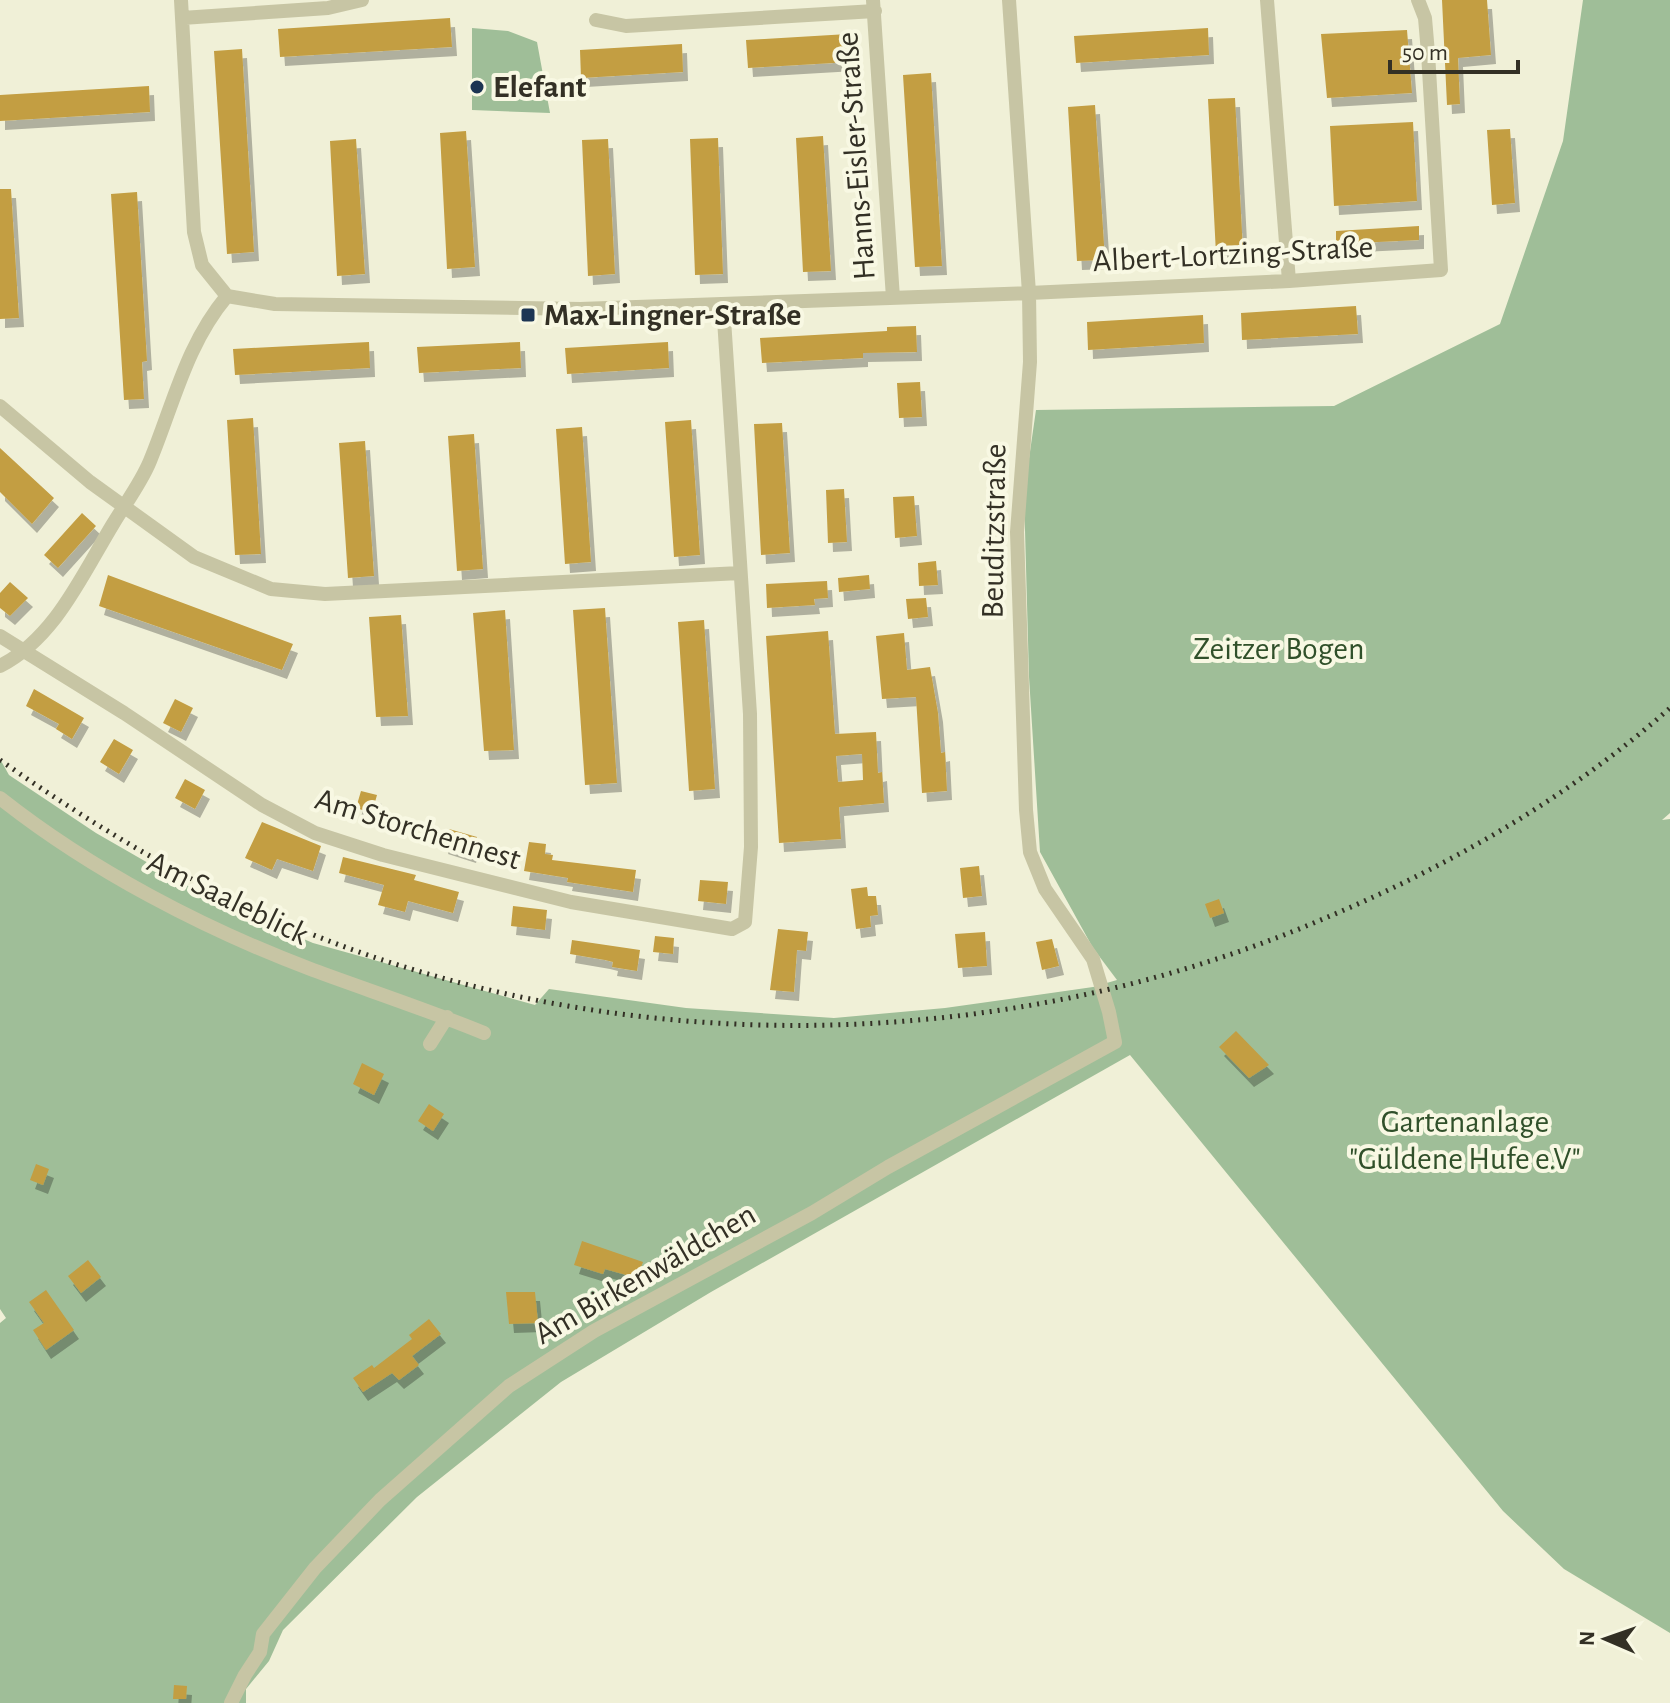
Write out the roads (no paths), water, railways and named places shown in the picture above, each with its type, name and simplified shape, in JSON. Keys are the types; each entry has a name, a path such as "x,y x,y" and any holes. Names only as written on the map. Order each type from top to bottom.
{"street":[{"path":"181,0 194,232 202,265 227,296 275,304 580,309 1029,293"},
{"path":"182,18 328,8 362,0"},
{"name":"Beuditzstraße","path":"1009,0 1029,293 1030,362 1017,532 1030,852 1045,889 1093,959 1115,1042"},
{"path":"1267,0 1289,281"},
{"name":"Albert-Lortzing-Straße","path":"1029,293 1289,281 1441,270 1428,53 1425,18 1418,0"},
{"name":"Hanns-Eisler-Straße","path":"596,20 626,26 874,6 893,298"},
{"path":"0,666 24,652 41,635 73,591 149,463 184,364 208,318 227,296"},
{"path":"0,406 90,482 194,557 271,589 325,594 740,573 723,304"},
{"name":"Am Storchennest","path":"0,636 124,713 262,805 315,833 383,855 571,902 732,929 745,922 751,847 750,714 740,573"},
{"name":"Am Saaleblick","path":"0,798 78,854 202,921 310,968 484,1033"},
{"path":"430,1044 447,1017"},
{"name":"Am Birkenwäldchen","path":"231,1703 260,1652 263,1634 315,1568 380,1500 509,1386 594,1331 812,1213 888,1167 1115,1042"}],"railway":[{"path":"0,760 106,830 217,892 348,948 485,989 625,1015 767,1025 910,1021 1051,1002 1189,968 1323,919 1416,877 1505,828 1590,772 1670,708"}],"place":[{"name":"Elefant","path":"477,87"},
{"name":"Max-Lingner-Straße","path":"528,315"}],"park label":[{"name":"Zeitzer Bogen","path":"1279,649"},
{"name":"Gartenanlage \"Güldene Hufe e.V\"","path":"1465,1140"}]}
